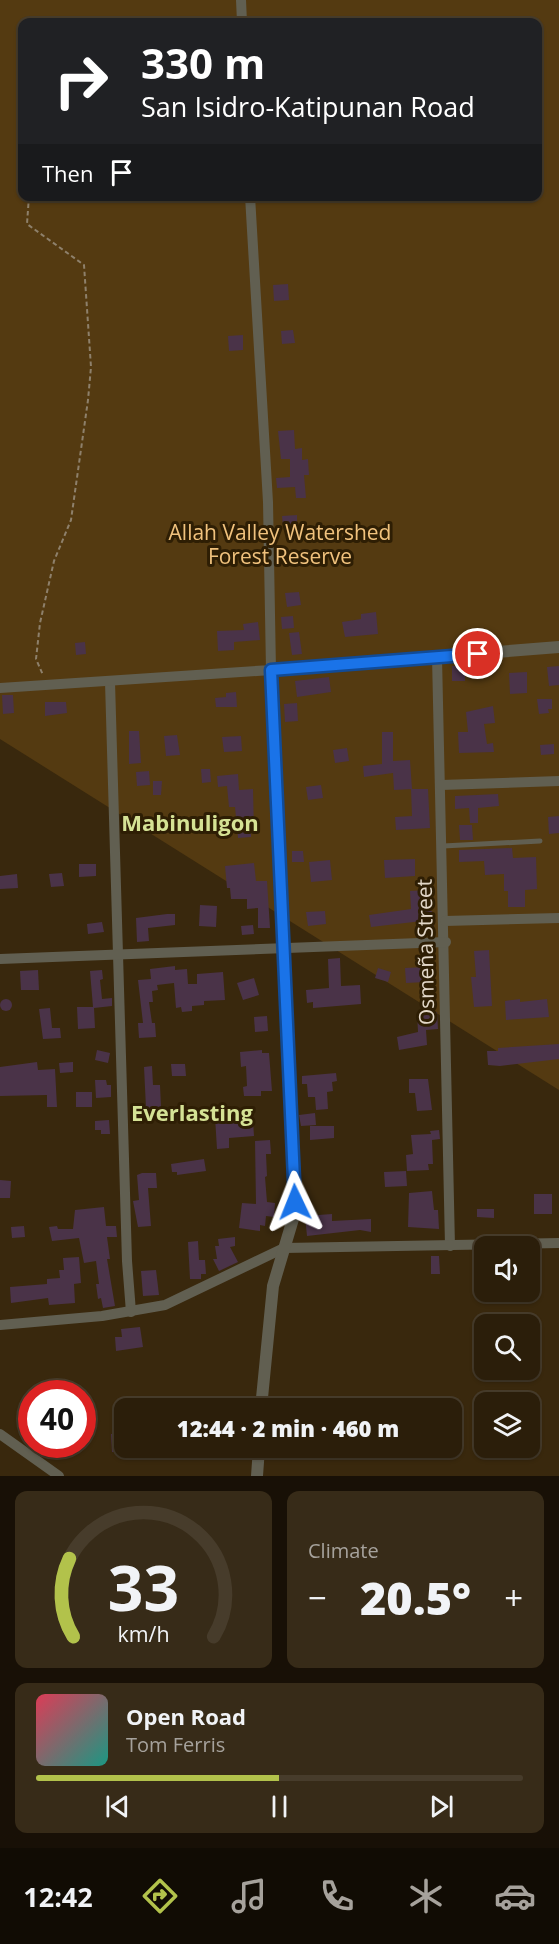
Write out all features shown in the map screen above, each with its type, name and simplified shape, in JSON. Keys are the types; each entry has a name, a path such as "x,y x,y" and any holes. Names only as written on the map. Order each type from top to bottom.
{"street":[{"path":"241,0 242,18"},
{"path":"250,201 268,502 271,670 295,1202 293,1219 276,1271 270,1304 262,1398"},
{"path":"0,688 110,682 559,647"},
{"name":"Osmeña Street","path":"437,657 446,942 450,1246"},
{"path":"110,682 130,1312"},
{"path":"441,784 559,781"},
{"path":"445,921 559,918"},
{"path":"0,959 446,942"},
{"path":"0,1325 130,1312 165,1305 284,1248 559,1243"},
{"path":"0,1434 59,1476"},
{"path":"257,1476 258,1458"}],"lane":[{"path":"443,846 540,841"}],"path":[{"path":"29,201 27,224 84,265 91,367 71,520 54,561 40,623 36,659 48,686"}],"green space":[{"name":"Allah Valley Watershed Forest Reserve","path":"0,0 559,0 559,1090 0,739"}],"building":[{"path":"288,284 289,300 274,301 273,285"},
{"path":"293,330 295,343 282,344 281,331"},
{"path":"243,335 243,350 229,351 228,336"},
{"path":"294,430 295,449 302,448 302,460 308,459 309,475 304,475 306,498 296,498 295,487 277,488 276,478 290,477 290,459 281,459 278,431"},
{"path":"297,515 297,524 283,526 282,516"},
{"path":"299,592 301,605 287,607 285,593"},
{"path":"376,612 378,634 345,637 342,622 361,619 361,614"},
{"path":"293,616 294,628 282,629 281,617"},
{"path":"258,622 260,640 234,642 234,650 218,651 217,631 244,630 243,624"},
{"path":"299,632 302,654 292,655 289,633"},
{"path":"85,642 86,654 76,655 75,643"},
{"path":"452,666 465,666 465,681 452,681"},
{"path":"559,666 559,685 549,686 547,667"},
{"path":"527,672 527,693 510,694 509,673"},
{"path":"329,677 331,692 297,697 295,681"},
{"path":"236,692 237,707 216,707 215,698 226,697 226,693"},
{"path":"2,695 13,695 14,713 3,714"},
{"path":"537,699 552,699 552,709 548,709 549,713 539,714"},
{"path":"45,702 66,702 67,713 45,716"},
{"path":"297,703 298,721 285,722 284,704"},
{"path":"493,706 495,723 484,724 487,744 493,743 494,752 459,753 458,732 468,732 466,712"},
{"path":"129,731 139,731 141,763 129,764"},
{"path":"382,732 393,732 393,761 410,760 412,789 394,790 393,773 364,777 363,766 382,764"},
{"path":"177,735 180,755 166,756 164,736"},
{"path":"241,736 242,751 224,752 222,737"},
{"path":"554,744 554,754 541,755 540,745"},
{"path":"347,748 349,761 335,763 333,750"},
{"path":"201,769 210,769 211,782 202,783"},
{"path":"149,771 150,785 137,786 136,772"},
{"path":"238,774 239,790 253,789 254,832 251,832 251,837 238,838 235,807 229,807 227,786 218,787 217,776"},
{"path":"153,781 162,781 161,795 153,795"},
{"path":"321,785 323,798 308,800 306,787"},
{"path":"411,789 428,789 430,828 396,830 395,817 412,816"},
{"path":"498,794 499,806 478,808 478,823 470,823 469,808 455,809 455,796"},
{"path":"559,816 559,833 549,834 548,817"},
{"path":"459,825 472,825 473,840 460,840"},
{"path":"512,848 513,858 536,857 537,889 525,890 525,907 508,907 508,891 504,891 504,874 485,875 484,861 459,862 459,850"},
{"path":"292,851 303,851 304,862 292,862"},
{"path":"415,859 415,876 385,878 384,860"},
{"path":"330,860 332,880 311,882 309,862"},
{"path":"254,863 256,881 267,881 270,928 258,928 258,908 247,909 247,899 231,899 230,888 227,888 225,866"},
{"path":"79,864 96,864 96,876 79,877"},
{"path":"62,873 64,886 51,887 49,874"},
{"path":"17,874 18,888 0,889 0,876"},
{"path":"428,890 429,911 432,911 434,927 423,928 422,921 371,927 369,915 411,909 410,891"},
{"path":"200,905 217,906 216,927 199,926"},
{"path":"325,911 326,924 308,926 306,912"},
{"path":"175,914 175,925 148,928 149,941 137,942 136,918"},
{"path":"102,922 104,932 88,934 87,924"},
{"path":"253,925 254,934 242,935 241,926"},
{"path":"489,950 492,1006 474,1007 471,977 476,977 474,951"},
{"path":"340,958 341,986 360,985 361,1004 313,1008 313,1002 307,1003 306,990 329,988 328,959"},
{"path":"175,966 175,970 187,969 188,984 197,984 197,974 223,972 225,1000 204,1001 204,1005 192,1006 192,1011 182,1012 181,1007 176,1008 174,983 157,985 158,990 152,991 153,1002 149,1002 156,1037 139,1038 138,1023 143,1023 138,980 151,979 150,969"},
{"path":"425,967 426,982 406,983 405,968"},
{"path":"378,968 391,972 388,982 375,978"},
{"path":"38,970 39,990 21,990 20,971"},
{"path":"102,970 103,979 100,980 102,999 112,998 112,1006 94,1008 95,1028 78,1029 77,1007 93,1007 90,971"},
{"path":"254,978 259,995 243,1000 237,983"},
{"path":"8,999 12,1005 8,1011 4,1011 0,1003"},
{"path":"520,999 520,1002 547,999 549,1017 506,1020 505,1001"},
{"path":"50,1008 52,1028 60,1028 61,1038 43,1039 39,1009"},
{"path":"437,1012 438,1029 426,1030 427,1045 399,1050 397,1037 418,1032 417,1013"},
{"path":"267,1016 268,1031 255,1032 254,1017"},
{"path":"559,1044 559,1059 500,1066 488,1065 487,1051 498,1051 498,1048"},
{"path":"97,1050 110,1053 108,1063 95,1060"},
{"path":"262,1050 262,1053 269,1053 272,1091 261,1091 261,1096 244,1096 243,1087 247,1086 246,1066 241,1067 240,1052"},
{"path":"37,1062 38,1070 55,1069 57,1107 47,1107 47,1095 0,1096 0,1067"},
{"path":"73,1062 73,1072 60,1073 59,1063"},
{"path":"171,1064 185,1064 186,1076 172,1076"},
{"path":"152,1066 153,1085 160,1085 161,1107 146,1108 144,1067"},
{"path":"336,1073 337,1081 332,1082 333,1091 327,1092 328,1109 316,1110 315,1097 308,1097 307,1084 302,1084 302,1076"},
{"path":"409,1079 428,1079 432,1110 417,1111 415,1093 409,1093"},
{"path":"95,1080 106,1080 107,1085 111,1085 111,1097 96,1098"},
{"path":"76,1092 92,1092 92,1107 76,1107"},
{"path":"315,1113 316,1125 301,1126 299,1115"},
{"path":"238,1116 239,1122 253,1121 254,1136 229,1138 229,1148 217,1149 215,1117"},
{"path":"109,1120 110,1134 101,1134 101,1130 95,1130 95,1121"},
{"path":"310,1126 334,1126 334,1138 310,1140"},
{"path":"439,1130 440,1139 432,1140 433,1164 428,1164 429,1170 407,1171 406,1155 413,1154 411,1135 431,1134 430,1131"},
{"path":"270,1140 271,1154 266,1154 267,1176 265,1177 267,1202 275,1203 274,1217 266,1216 265,1226 260,1225 260,1231 239,1228 242,1203 256,1204 255,1141"},
{"path":"204,1159 206,1171 177,1175 177,1172 172,1172 171,1164"},
{"path":"406,1171 407,1186 385,1187 384,1172"},
{"path":"156,1173 157,1188 148,1188 151,1226 138,1227 133,1201 139,1200 137,1175"},
{"path":"0,1180 11,1181 10,1198 0,1198"},
{"path":"432,1191 434,1210 438,1210 439,1229 408,1227 409,1193"},
{"path":"534,1194 552,1194 552,1214 534,1214"},
{"path":"104,1207 106,1226 116,1226 117,1237 107,1237 110,1259 107,1259 115,1306 103,1308 101,1298 98,1299 96,1261 84,1263 79,1238 52,1241 49,1227 73,1229 75,1210"},
{"path":"477,1209 494,1209 494,1218 477,1217"},
{"path":"332,1214 332,1221 371,1219 371,1232 360,1230 307,1236 305,1216"},
{"path":"24,1226 25,1237 12,1238 11,1227"},
{"path":"235,1237 235,1246 230,1247 238,1262 219,1271 213,1259 217,1259 215,1246 219,1246 218,1239"},
{"path":"198,1241 199,1260 205,1260 206,1274 201,1274 201,1279 190,1279 188,1242"},
{"path":"431,1256 439,1256 440,1274 431,1274"},
{"path":"79,1257 81,1283 74,1284 75,1303 49,1305 48,1298 11,1303 10,1287 47,1284 47,1279 60,1278 59,1270 64,1270 63,1258"},
{"path":"156,1270 159,1295 143,1296 141,1271"},
{"path":"140,1327 143,1347 116,1351 115,1337 122,1337 121,1329"},
{"path":"111,1434 114,1434 114,1452 112,1452"}],"district":[{"name":"Mabinuligon","path":"190,823"},
{"name":"Everlasting","path":"192,1113"}],"route":[{"path":"295,1202 271,670 478,654"}]}
